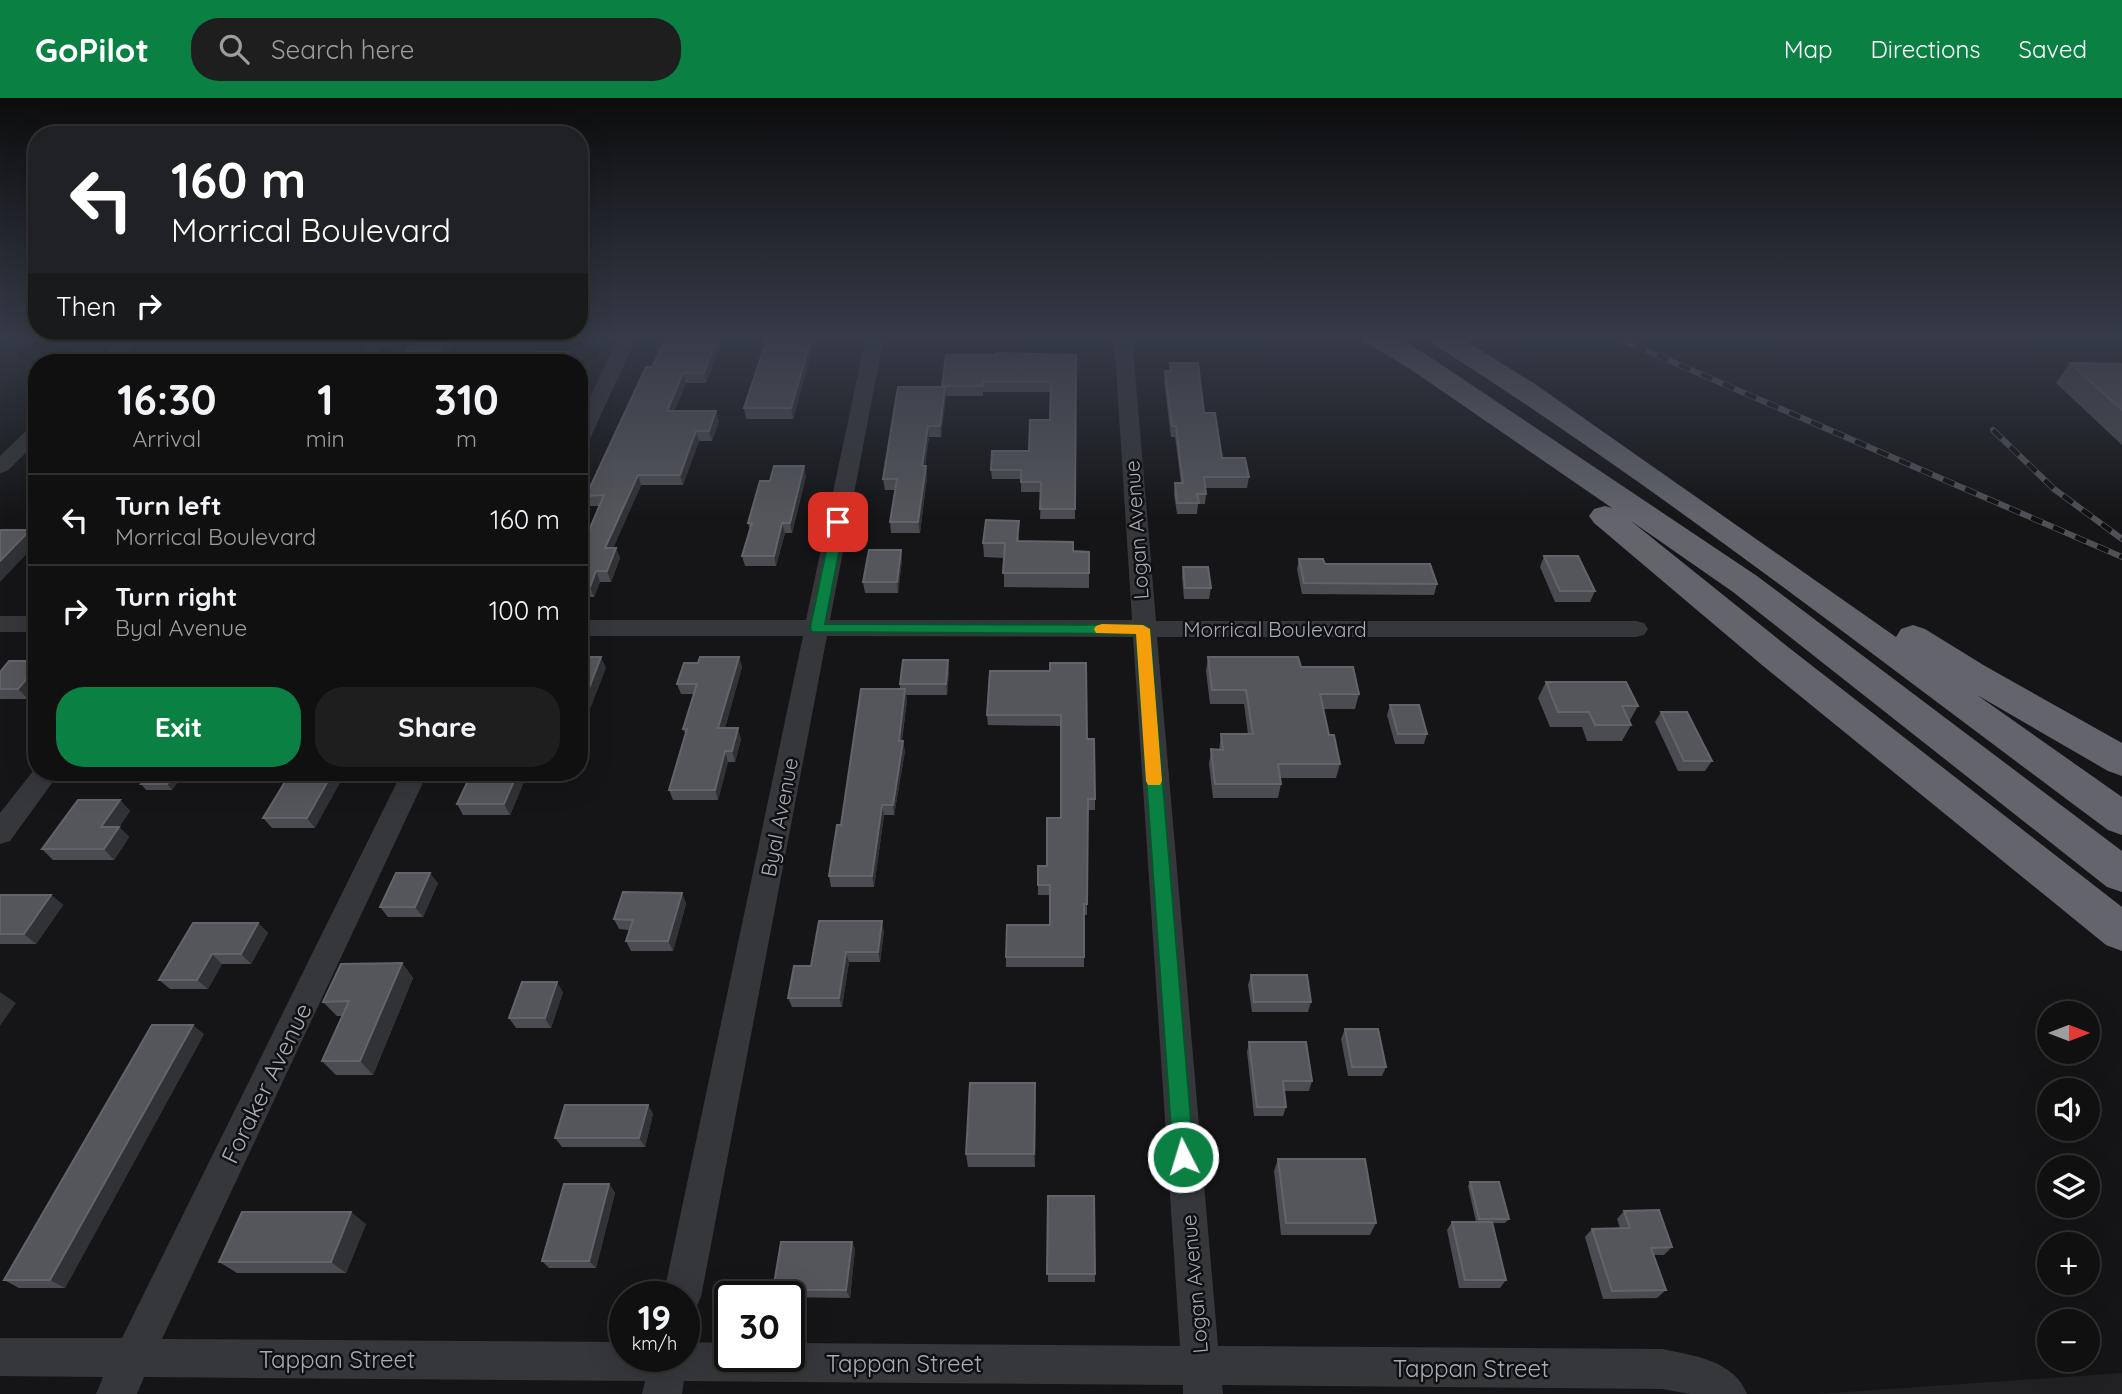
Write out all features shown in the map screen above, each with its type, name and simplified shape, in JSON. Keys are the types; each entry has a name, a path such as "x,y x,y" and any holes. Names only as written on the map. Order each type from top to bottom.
{"highway":[{"path":"1481,396 1774,656 2122,932"},
{"path":"1492,396 1745,584 2122,875"},
{"path":"1534,396 1752,550 2122,819"},
{"path":"1535,396 1972,675 2122,761"}],"street":[{"path":"588,422 600,396"},
{"name":"Byal Avenue","path":"685,1281 863,396"},
{"name":"Logan Avenue","path":"1127,396 1202,1380"},
{"path":"0,467 28,440"},
{"path":"0,624 28,624"},
{"name":"Morrical Boulevard","path":"588,628 1636,629"},
{"path":"0,833 40,781"},
{"name":"Foraker Avenue","path":"116,1394 411,781"},
{"name":"Tappan Street","path":"0,1356 609,1370"},
{"name":"Tappan Street","path":"700,1372 1202,1380 1662,1369 1704,1377 1723,1391"}],"shaded area":[{"path":"2122,1373 2122,1394 1817,1394"}],"building":[{"path":"632,396 673,396 667,411 716,411 709,431 696,431 680,475 638,475 605,548 616,548 607,571 596,571 590,587 588,533 604,495 588,496"},
{"path":"748,396 794,396 791,408 744,408"},
{"path":"896,396 944,396 940,426 928,426 922,466 926,466 918,522 890,522 897,479 883,479"},
{"path":"1051,396 1076,396 1075,509 1040,509 1041,482 1021,482 1021,470 991,470 992,451 1029,451 1030,420 1050,420"},
{"path":"1168,396 1202,396 1204,413 1215,413 1222,458 1245,458 1249,477 1204,477 1206,494 1197,494 1199,503 1177,503 1175,483 1183,483 1176,426 1172,426"},
{"path":"2107,396 2122,396 2122,410"},
{"path":"774,466 804,466 790,523 782,523 774,556 742,556 760,481 770,481"},
{"path":"986,520 1019,521 1017,541 1073,542 1073,551 1089,552 1089,573 1003,573 1005,543 983,543"},
{"path":"28,530 0,561 0,531"},
{"path":"869,550 901,550 897,582 863,582"},
{"path":"1544,556 1578,556 1595,591 1560,591"},
{"path":"1299,559 1323,559 1325,564 1430,564 1437,584 1304,583"},
{"path":"1183,567 1208,567 1211,588 1185,588"},
{"path":"588,657 601,657 588,691"},
{"path":"700,657 739,657 718,728 738,728 732,751 725,751 715,790 669,790 697,684 677,684 684,663 698,663"},
{"path":"1208,657 1298,657 1301,667 1353,667 1359,694 1320,694 1329,735 1334,735 1340,764 1278,764 1281,784 1215,784 1211,749 1223,750 1221,734 1253,734 1246,690 1212,690"},
{"path":"903,660 948,660 946,684 900,684"},
{"path":"9,661 28,661 28,677 18,689 0,689 0,672"},
{"path":"1050,663 1086,663 1087,739 1094,739 1095,799 1088,799 1084,957 1006,957 1007,925 1050,925 1050,885 1038,885 1038,866 1047,866 1047,818 1061,818 1061,715 987,715 990,671 1050,671"},
{"path":"1546,682 1626,682 1638,706 1622,706 1631,725 1595,725 1589,712 1558,712"},
{"path":"861,689 905,689 899,741 903,741 893,805 882,805 872,876 829,876 837,825 841,825"},
{"path":"1390,705 1419,705 1427,734 1398,734"},
{"path":"1661,712 1687,712 1712,761 1684,761"},
{"path":"143,781 169,781 167,784 141,784"},
{"path":"286,781 328,781 307,818 263,818"},
{"path":"468,781 514,781 504,804 457,804"},
{"path":"78,800 120,800 101,827 119,827 104,849 42,849"},
{"path":"396,873 430,873 415,907 380,907"},
{"path":"623,892 682,893 668,941 626,941 633,920 614,919"},
{"path":"0,895 51,895 24,934 0,934"},
{"path":"819,921 882,921 878,952 846,952 839,998 788,998 794,966 811,966"},
{"path":"193,923 258,923 241,954 212,954 197,980 159,980"},
{"path":"402,963 360,1061 322,1061 349,1001 323,1002 341,964"},
{"path":"1251,975 1307,975 1311,1002 1254,1002"},
{"path":"522,982 557,982 545,1018 509,1018"},
{"path":"152,1025 193,1025 50,1280 4,1280"},
{"path":"1345,1029 1378,1029 1386,1067 1352,1067"},
{"path":"1249,1042 1306,1042 1312,1081 1283,1081 1286,1107 1257,1107"},
{"path":"970,1083 1035,1083 1034,1154 966,1154"},
{"path":"565,1105 648,1105 639,1138 555,1138"},
{"path":"1278,1159 1365,1159 1376,1223 1286,1223"},
{"path":"1470,1182 1499,1182 1509,1219 1479,1219"},
{"path":"564,1184 609,1184 589,1261 542,1261"},
{"path":"1048,1196 1094,1196 1095,1274 1047,1274"},
{"path":"1659,1210 1672,1247 1651,1248 1666,1290 1612,1291 1592,1229 1630,1228 1624,1211"},
{"path":"242,1212 351,1212 331,1262 219,1262"},
{"path":"1452,1222 1492,1222 1506,1280 1465,1280"},
{"path":"781,1242 852,1242 846,1290 805,1290 805,1281 774,1281"}],"railway":[{"path":"1752,396 2122,557"},
{"path":"1993,430 2054,489 2122,539"}],"slow traffic":[{"path":"1102,629 1143,629 1154,781"}],"route":[{"path":"838,522 817,628 1143,629 1183,1157"}]}
